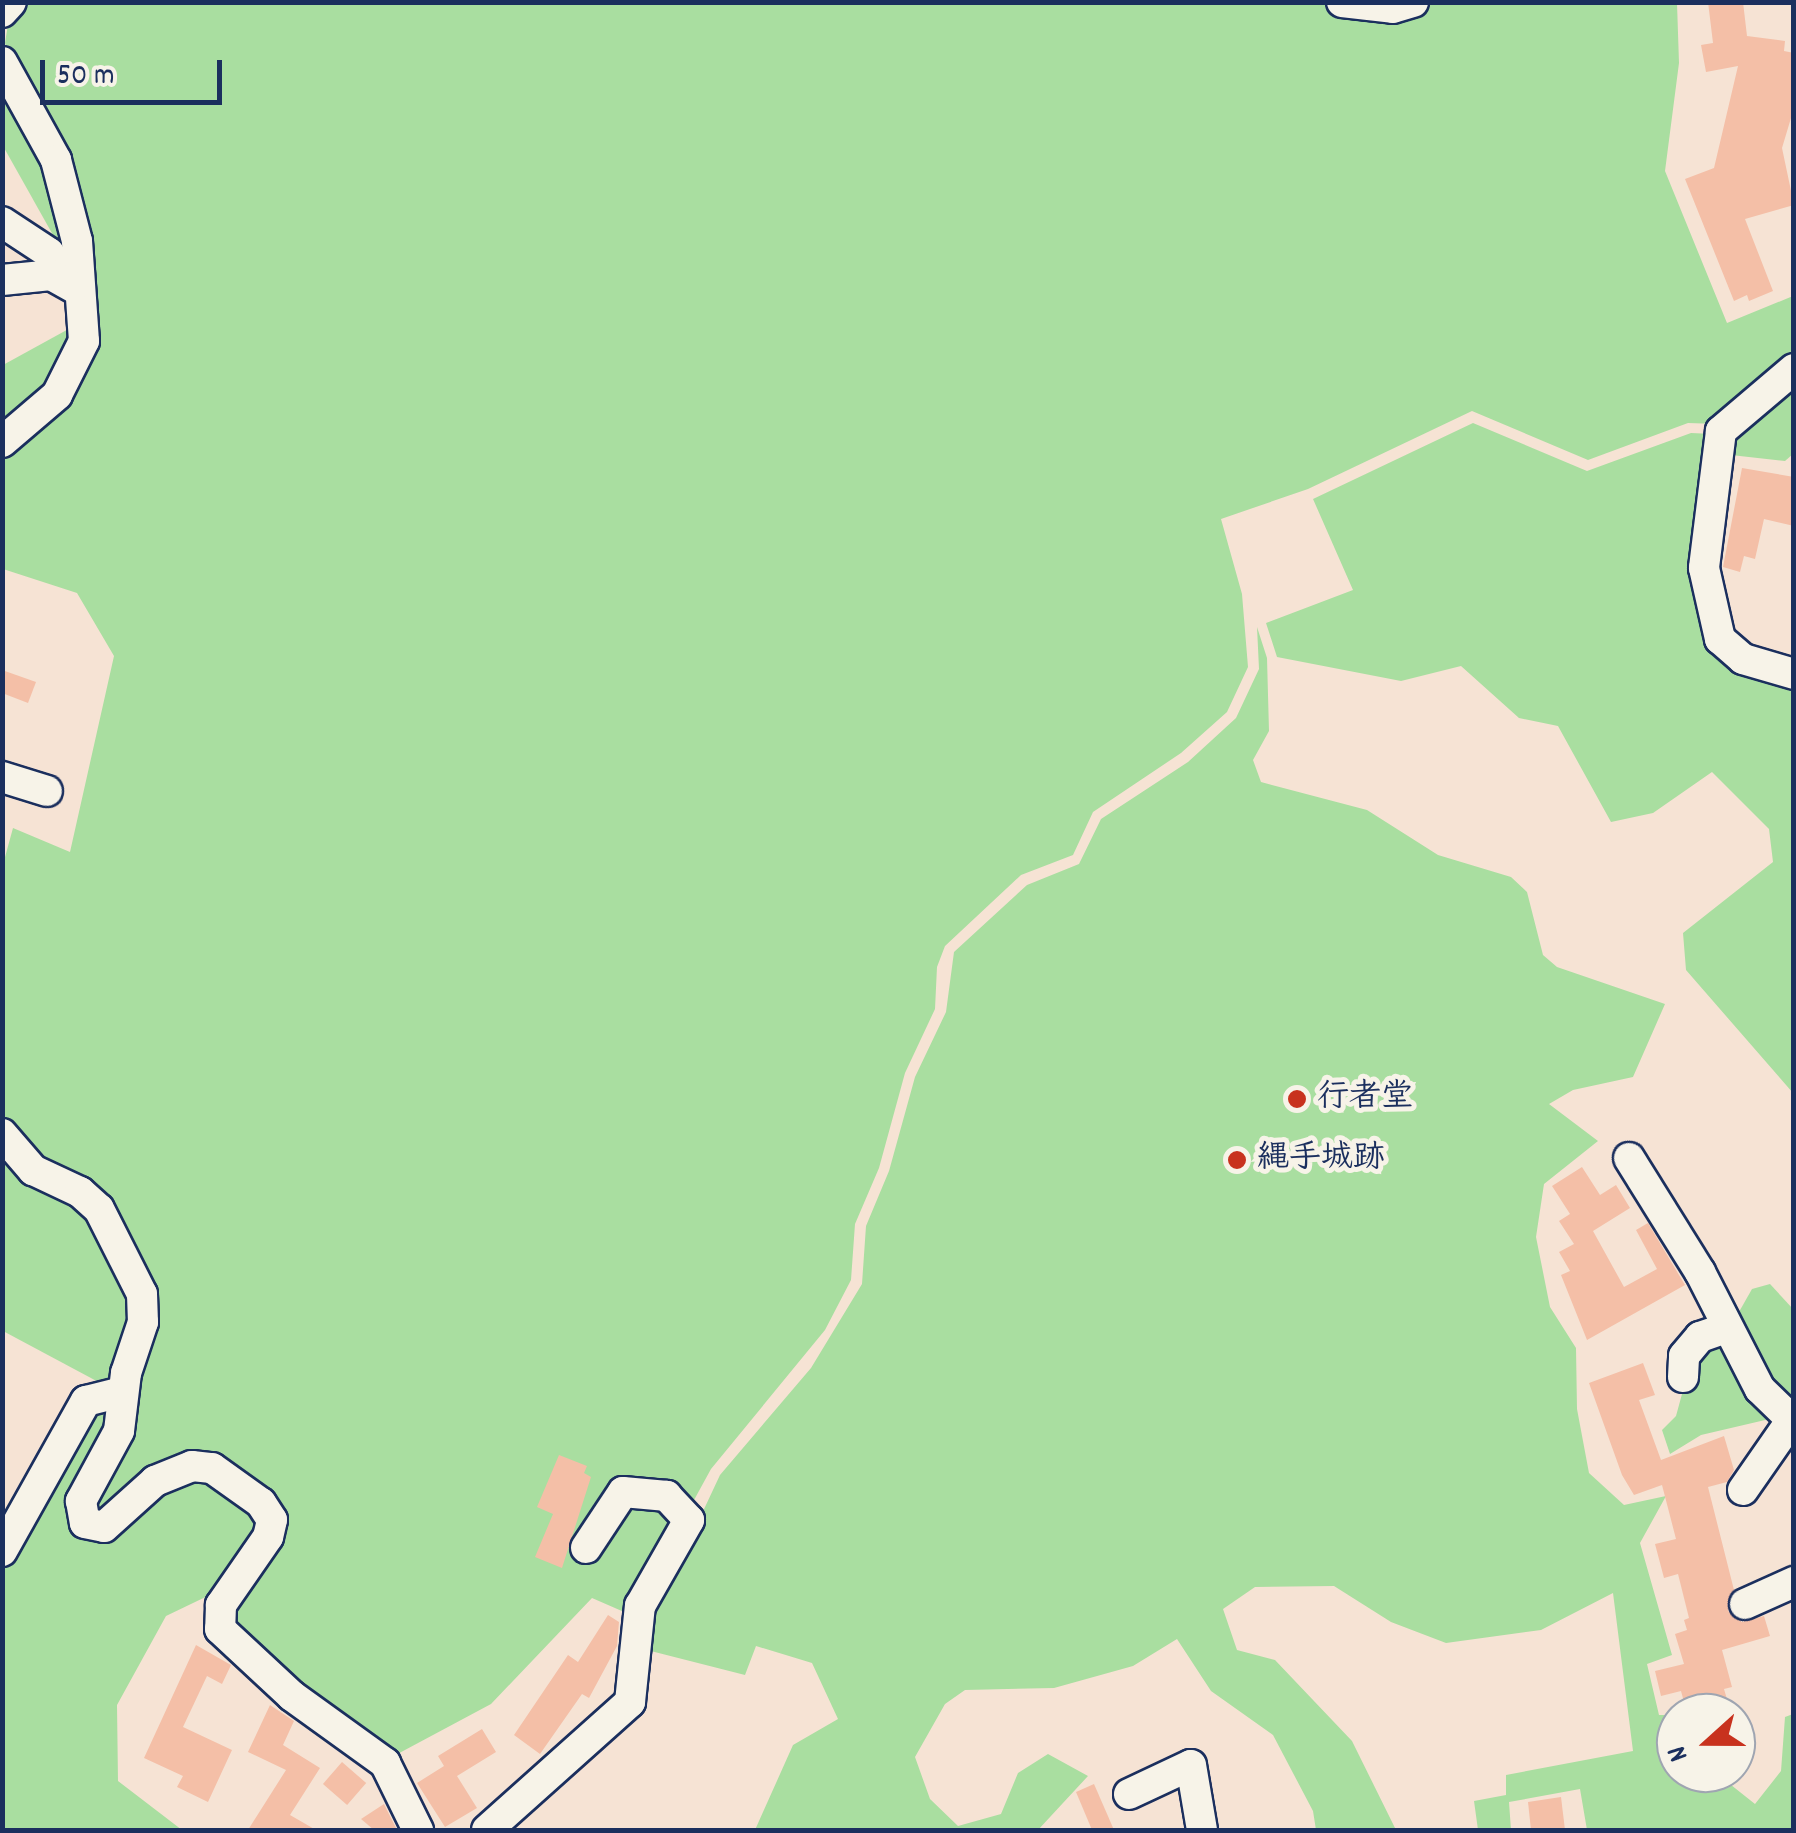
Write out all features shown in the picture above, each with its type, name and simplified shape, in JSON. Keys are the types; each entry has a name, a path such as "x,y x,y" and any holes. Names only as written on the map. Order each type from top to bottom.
{"street":[{"path":"2,12 11,2"},
{"path":"1342,2 1413,2"},
{"path":"2,62 56,160 84,341 75,366 57,395 2,442"},
{"path":"2,222 48,254 74,288"},
{"path":"2,280 51,275 74,288"},
{"path":"1794,369 1721,431 1704,568 1720,639 1743,659 1794,674"},
{"path":"2,778 47,790"},
{"path":"2,1134 33,1170 80,1192 99,1209 134,1270 143,1322 122,1392 114,1448 81,1501 85,1523 104,1526 155,1481 192,1466 212,1468 267,1508 268,1537 221,1605 220,1629 292,1696 386,1763 418,1830"},
{"path":"1628,1158 1700,1272 1760,1389 1792,1421 1743,1490"},
{"path":"1683,1377 1684,1356 1700,1337 1726,1328"},
{"path":"2,1551 86,1402 122,1392"},
{"path":"488,1830 630,1702 640,1606 689,1520 667,1496 623,1492 586,1548"},
{"path":"1745,1604 1794,1582"},
{"path":"1129,1794 1192,1765 1202,1830"}],"green space":[{"path":"1316,2 1357,14 1434,2 1677,3 1679,63 1665,171 1727,323 1793,296 1793,352 1784,371 1718,424 1688,423 1588,460 1472,411 1308,489 1221,519 1242,594 1248,667 1227,712 1181,753 1093,812 1073,855 1021,875 945,946 937,967 935,1009 905,1073 879,1168 855,1224 851,1280 825,1330 711,1469 631,1615 592,1598 491,1704 390,1758 342,1725 225,1617 275,1540 215,1461 90,1518 141,1267 3,1121 2,868 13,828 70,852 114,656 77,593 3,569 2,454 93,342 5,43 9,18 26,3"},
{"path":"2,84 47,163 71,267 3,146"},
{"path":"74,326 50,389 3,431 3,365"},
{"path":"1793,383 1793,454 1785,461 1722,454 1728,435"},
{"path":"1473,423 1587,471 1691,433 1713,434 1704,624 1793,682 1793,1093 1686,970 1683,933 1773,862 1769,829 1712,772 1653,813 1611,822 1558,726 1519,718 1461,666 1401,681 1277,657 1266,623 1353,590 1313,499"},
{"path":"1257,627 1267,658 1269,731 1253,760 1261,782 1367,810 1438,855 1511,877 1527,892 1543,955 1557,967 1665,1004 1633,1077 1573,1090 1549,1104 1598,1141 1544,1184 1536,1237 1550,1307 1576,1348 1577,1409 1589,1473 1624,1505 1666,1496 1640,1543 1672,1655 1647,1664 1656,1702 1656,1793 1741,1793 1755,1804 1781,1771 1785,1717 1793,1714 1793,1830 1587,1830 1580,1789 1509,1802 1511,1830 1478,1830 1474,1801 1506,1795 1506,1775 1633,1751 1613,1593 1541,1630 1446,1643 1391,1622 1334,1586 1255,1587 1223,1609 1237,1650 1275,1660 1352,1741 1396,1830 1316,1830 1313,1811 1273,1735 1211,1691 1177,1639 1133,1666 1054,1688 965,1690 945,1704 915,1757 930,1799 958,1826 1001,1814 1018,1773 1048,1754 1088,1776 1038,1830 755,1830 793,1745 838,1719 812,1663 756,1646 745,1675 639,1648 720,1475 811,1368 862,1284 866,1226 889,1171 915,1077 946,1012 954,952 1027,885 1079,864 1101,819 1188,762 1236,718 1259,669"},
{"path":"2,1147 76,1198 135,1296 115,1375 104,1385 3,1331"},
{"path":"1770,1284 1793,1309 1793,1415 1731,1326 1752,1289"},
{"path":"1724,1337 1778,1417 1701,1435 1670,1454 1662,1430 1676,1416 1688,1372 1700,1349"},
{"path":"115,1408 78,1529 167,1484 208,1477 263,1521 218,1591 166,1616 117,1705 118,1781 182,1830 3,1830 3,1571 93,1409"}],"building":[{"path":"1708,2 1743,2 1747,36 1785,41 1784,51 1794,53 1794,108 1782,148 1794,205 1745,219 1773,291 1749,301 1747,295 1734,301 1685,179 1714,168 1738,66 1706,72 1701,45 1713,43"},
{"path":"1742,468 1794,477 1794,526 1764,519 1755,559 1744,556 1740,572 1723,567"},
{"path":"2,670 36,682 28,703 2,693"},
{"path":"1582,1167 1600,1195 1616,1185 1630,1208 1593,1231 1624,1287 1657,1269 1636,1230 1648,1223 1685,1285 1587,1340 1561,1275 1570,1271 1559,1252 1574,1244 1559,1221 1570,1214 1552,1186"},
{"path":"1643,1363 1655,1395 1639,1400 1661,1460 1724,1436 1734,1470 1727,1482 1708,1487 1734,1590 1728,1611 1742,1622 1764,1616 1770,1636 1722,1650 1732,1687 1724,1689 1725,1693 1660,1693 1655,1671 1684,1664 1675,1634 1687,1630 1684,1620 1689,1618 1678,1574 1664,1578 1655,1544 1676,1539 1662,1485 1634,1495 1622,1475 1589,1383"},
{"path":"559,1455 587,1466 584,1473 591,1477 562,1568 535,1557 553,1514 537,1507"},
{"path":"608,1615 619,1622 617,1646 589,1698 582,1694 540,1754 514,1735 568,1655 578,1662"},
{"path":"196,1645 231,1665 222,1684 207,1676 183,1727 232,1750 208,1802 177,1787 183,1776 144,1758"},
{"path":"270,1705 294,1721 283,1745 320,1768 290,1815 316,1830 248,1830 286,1770 248,1752"},
{"path":"482,1729 496,1752 457,1776 477,1808 445,1827 417,1783 444,1766 438,1756"},
{"path":"342,1762 366,1783 347,1805 323,1784"},
{"path":"1094,1784 1114,1830 1092,1830 1076,1792"},
{"path":"1561,1797 1565,1830 1531,1830 1528,1802"},
{"path":"384,1804 397,1830 374,1830 361,1819"}],"place":[{"name":"行者堂","path":"1297,1099"},
{"name":"縄手城跡","path":"1237,1160"}]}
